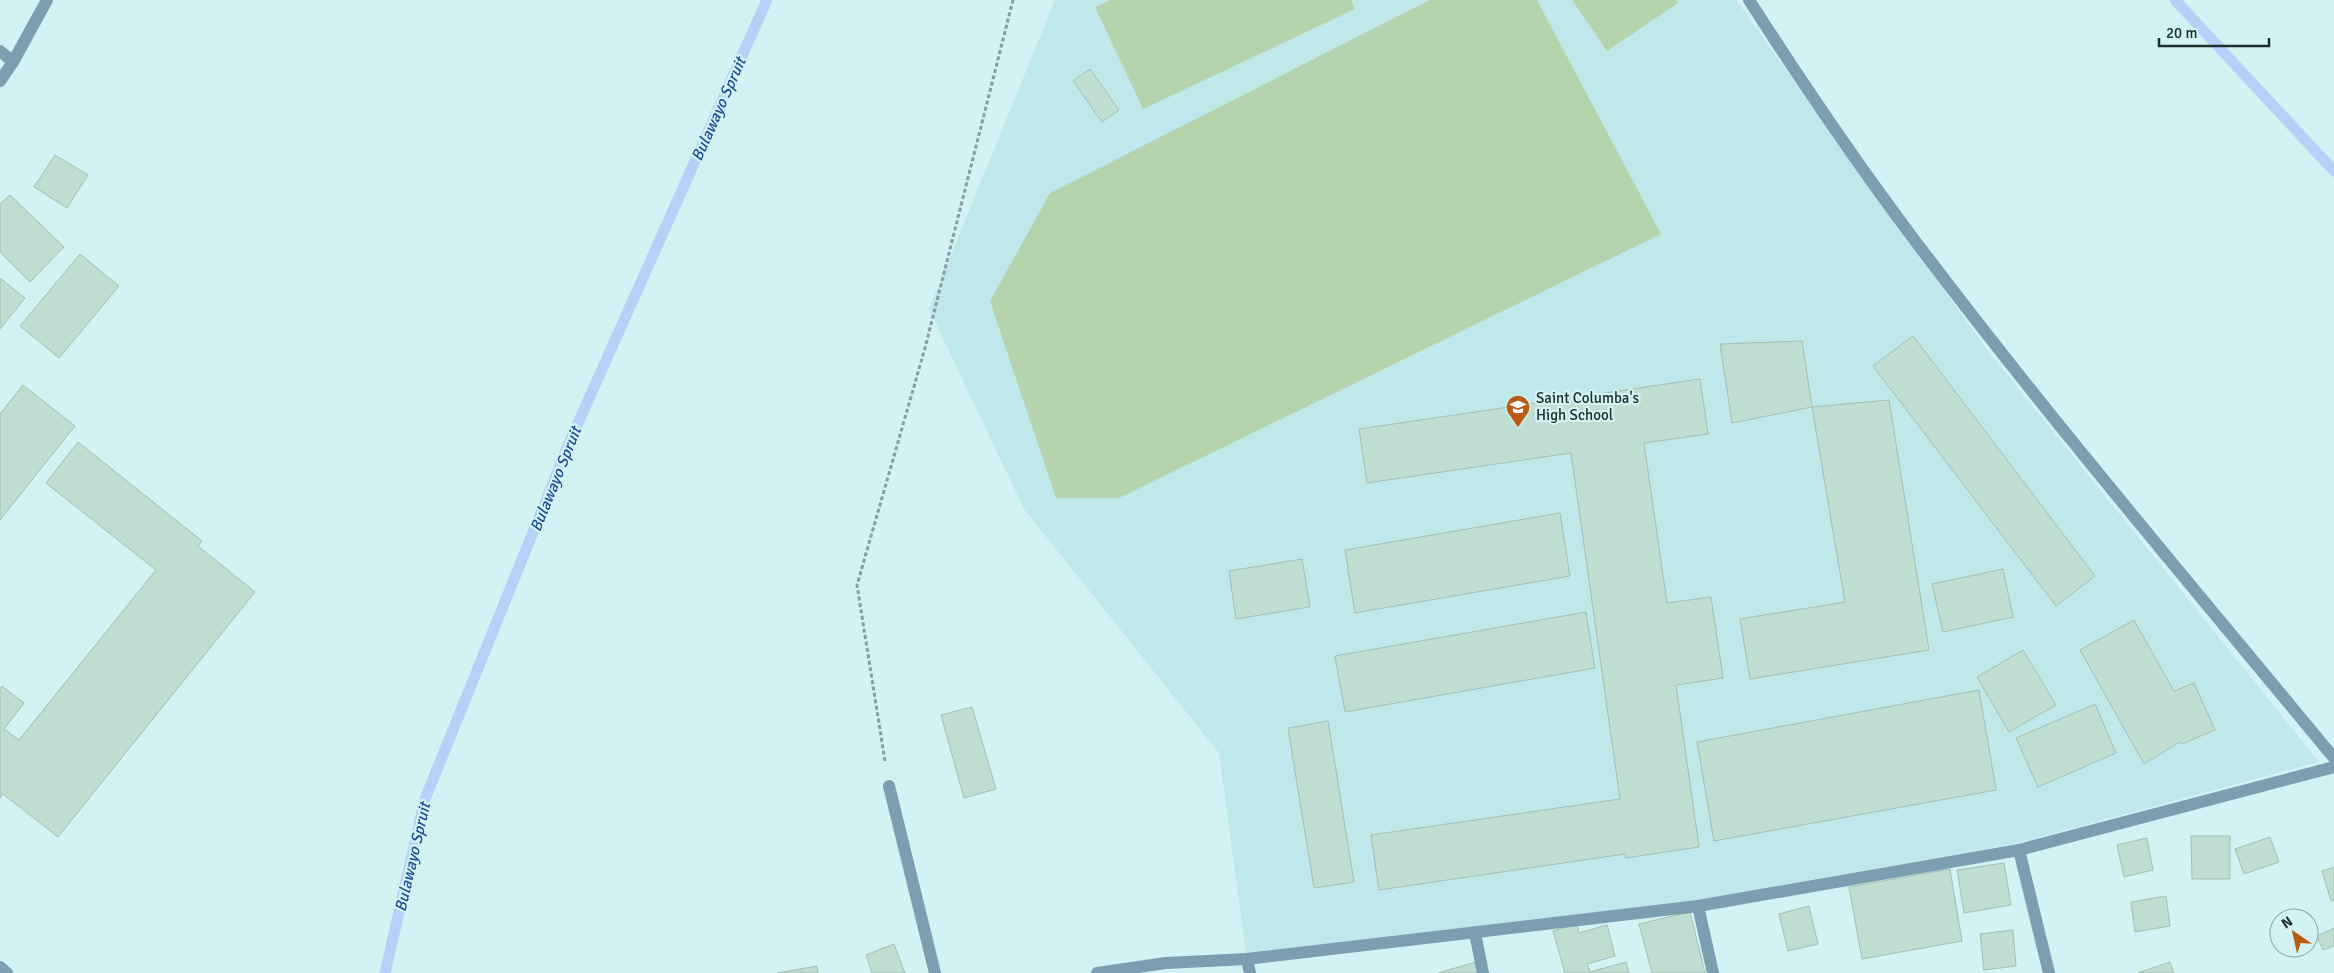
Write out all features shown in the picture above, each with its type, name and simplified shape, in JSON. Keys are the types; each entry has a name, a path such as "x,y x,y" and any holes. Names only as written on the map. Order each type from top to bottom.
{"street":[{"path":"0,81 13,62 47,0"},
{"path":"1749,0 1805,86 1912,237 2145,531 2334,758"},
{"path":"0,51 13,62"},
{"path":"1097,973 1166,963 1247,959 1698,906 2019,850 2334,767"},
{"path":"889,786 935,973"},
{"path":"2019,850 2049,973"},
{"path":"1698,906 1713,973"},
{"path":"1475,933 1483,973"},
{"path":"1247,959 1250,973"},
{"path":"0,967 7,973"}],"path":[{"path":"889,786 857,585 925,348 1013,0"}],"shaded area":[{"name":"Saint Columba's High School","path":"1055,0 1736,0 1985,347 2319,762 2017,843 1692,901 1246,953 1219,753 1024,509 929,309"}],"green space":[{"path":"1111,0 1351,0 1355,9 1143,109 1095,7"},
{"path":"1430,0 1537,0 1661,234 1119,498 1056,498 990,301 1050,193"},
{"path":"1572,0 1676,0 1678,3 1607,51"}],"building":[{"path":"1090,69 1119,110 1102,122 1073,81"},
{"path":"55,155 88,175 67,208 34,187"},
{"path":"10,195 64,247 30,282 0,252 0,204"},
{"path":"80,254 119,286 59,358 20,326"},
{"path":"0,278 25,298 0,329"},
{"path":"1913,336 2095,576 2056,606 1873,366"},
{"path":"1802,341 1812,407 1732,423 1720,344"},
{"path":"1700,379 1708,434 1644,443 1667,603 1711,597 1723,678 1676,685 1699,847 1626,858 1625,854 1379,890 1371,835 1620,799 1571,453 1367,483 1359,429"},
{"path":"23,385 75,426 0,520 0,414"},
{"path":"1889,400 1929,650 1750,679 1740,619 1845,602 1812,407"},
{"path":"78,442 202,541 198,546 255,592 58,837 3,794 0,798 0,688 2,686 24,703 4,729 19,740 156,570 46,483"},
{"path":"1560,513 1570,576 1355,613 1345,550"},
{"path":"1302,559 1310,607 1236,619 1229,571"},
{"path":"2003,569 2013,617 1943,632 1932,584"},
{"path":"1586,612 1595,668 1345,712 1335,656"},
{"path":"2134,620 2174,691 2194,683 2215,730 2182,744 2180,742 2144,764 2080,650"},
{"path":"2023,650 2056,705 2009,732 1977,677"},
{"path":"1979,690 1996,790 1714,841 1697,742"},
{"path":"2095,704 2116,753 2038,787 2016,738"},
{"path":"972,707 996,789 964,798 941,715"},
{"path":"1328,721 1354,882 1314,888 1288,728"},
{"path":"2191,836 2230,836 2230,879 2192,879"},
{"path":"2270,837 2279,862 2244,874 2235,849"},
{"path":"2147,838 2153,870 2124,877 2117,845"},
{"path":"2004,863 2011,905 1964,913 1957,870"},
{"path":"2334,867 2334,900 2331,901 2322,871"},
{"path":"1950,869 1962,941 1862,959 1849,887"},
{"path":"2166,896 2170,926 2135,932 2131,902"},
{"path":"1809,906 1818,944 1788,951 1779,914"},
{"path":"1690,912 1705,973 1652,973 1639,924"},
{"path":"1577,924 1579,933 1607,925 1615,956 1587,964 1590,972 1626,962 1629,973 1565,973 1553,931"},
{"path":"2334,928 2334,946 2323,950 2319,935"},
{"path":"2013,930 2016,966 1984,970 1980,934"},
{"path":"894,944 905,973 872,973 866,955"},
{"path":"1476,962 1479,973 1438,973"},
{"path":"2170,962 2174,973 2138,973"},
{"path":"817,966 818,973 777,973"}],"waterway":[{"name":"Bulawayo Spruit","path":"385,973 425,799 570,441 767,0"},
{"path":"2175,0 2334,171"}],"place":[{"name":"Saint Columba's High School","path":"1518,428"}]}
